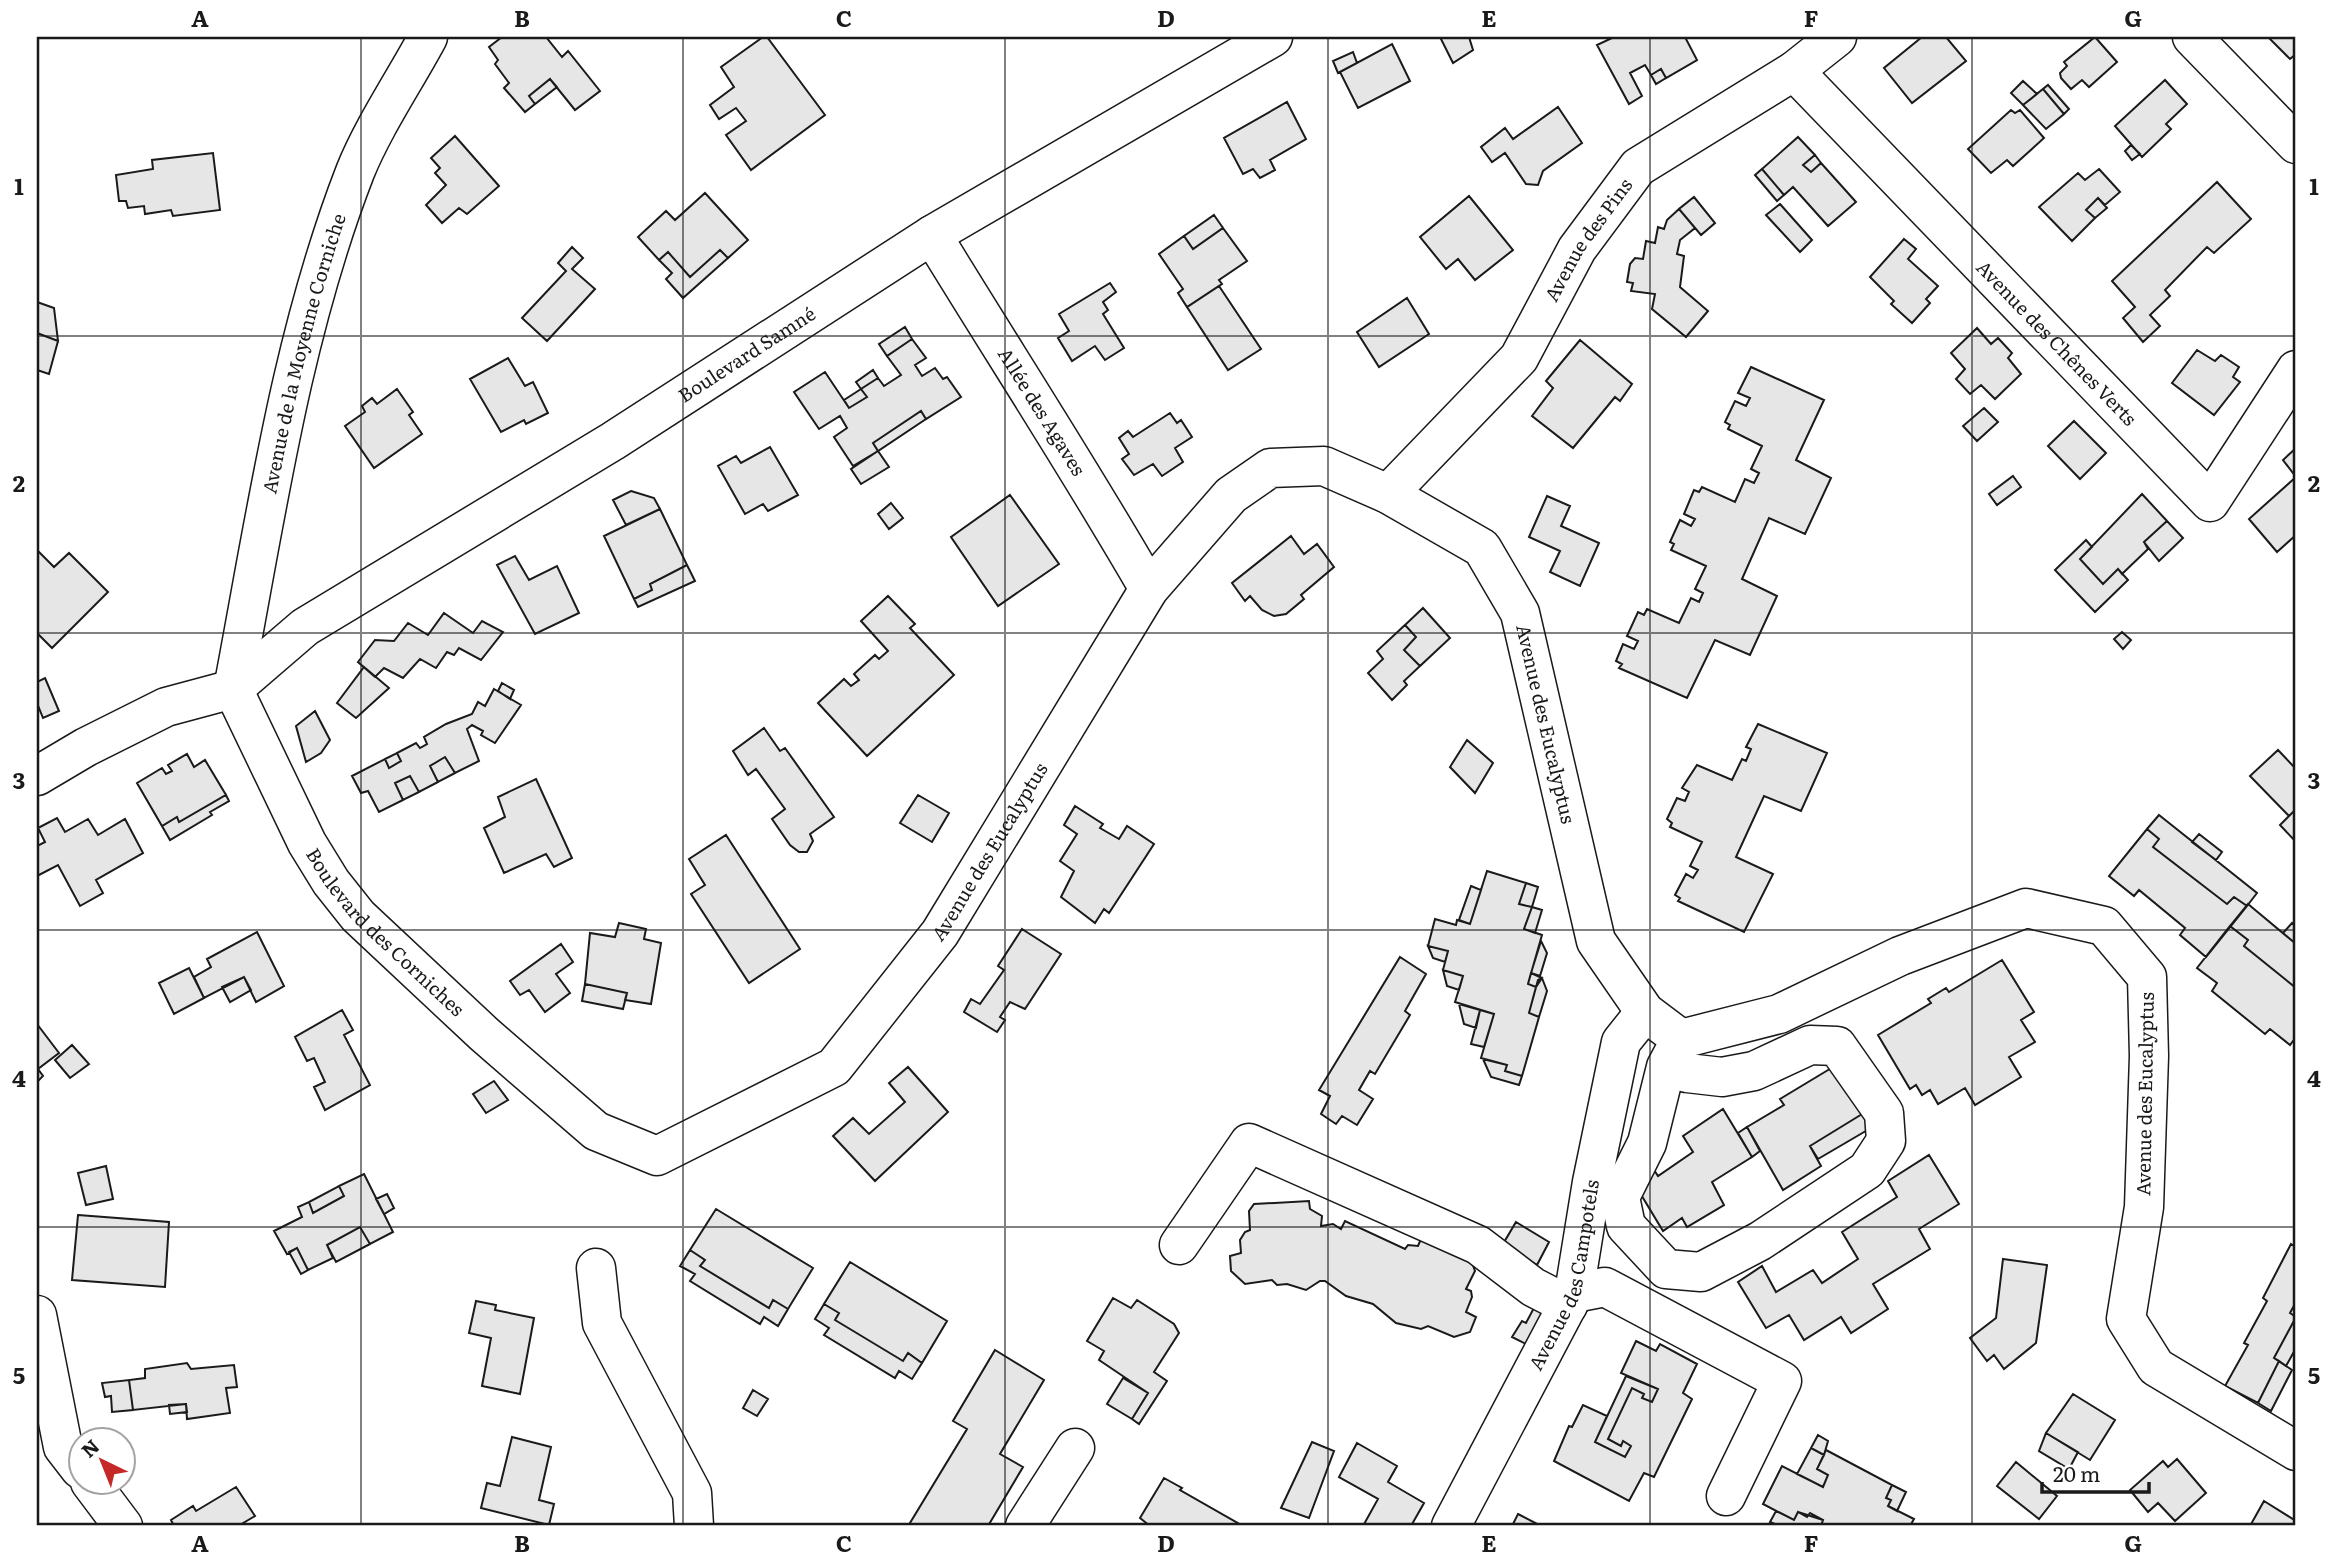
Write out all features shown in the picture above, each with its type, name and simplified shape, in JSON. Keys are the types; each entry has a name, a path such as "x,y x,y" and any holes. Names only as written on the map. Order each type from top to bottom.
{"street":[{"name":"Avenue de la Moyenne Corniche","path":"233,689 288,405 320,272 356,169 428,37"},
{"name":"Boulevard Samné","path":"233,689 305,627 613,441 932,235 1273,37"},
{"name":"Avenue des Pins","path":"1388,494 1518,358 1577,249 1638,167 1794,71 1837,37"},
{"path":"2195,38 2296,144"},
{"name":"Avenue des Chênes Verts","path":"1794,71 2210,502 2296,370"},
{"name":"Allée des Agaves","path":"932,235 1004,354 1079,467 1150,589"},
{"name":"Avenue des Eucalyptus","path":"596,1131 657,1156 834,1067 940,933 1150,589 1231,495 1270,468 1325,466 1388,494 1482,548 1520,613 1596,941 1674,1053 1779,1014 1900,956 2026,908 2104,926 2147,977 2149,1056 2144,1207 2126,1319 2156,1367 2296,1451"},
{"path":"37,776 86,747 166,708 233,689"},
{"name":"Boulevard des Corniches","path":"233,689 307,843 331,882 358,916 484,1034 596,1131"},
{"name":"Avenue des Campotels","path":"1451,1526 1571,1299 1621,1042 1645,1012"},
{"path":"1810,1045 1837,1046 1884,1114 1886,1141 1867,1170 1760,1241 1701,1272 1666,1269 1626,1226 1620,1197 1647,1143 1674,1053 1687,1073 1722,1077 1754,1072 1810,1045"},
{"path":"1179,1245 1249,1143 1478,1245 1533,1287 1571,1299 1605,1287 1782,1381 1726,1496"},
{"path":"596,1268 602,1322 692,1493 694,1526"},
{"path":"37,1315 63,1447 66,1451"},
{"path":"1025,1526 1075,1448"},
{"path":"100,1496 123,1526"}],"building":[{"path":"502,37 546,37 562,57 568,51 600,91 575,110 550,79 529,96 535,104 525,112 504,88 509,83 495,64 498,60 489,47"},
{"path":"763,37 767,37 825,115 751,170 726,135 746,121 736,108 719,119 710,105 734,87 721,67"},
{"path":"1440,37 1469,37 1473,50 1453,63"},
{"path":"1614,37 1685,37 1697,60 1666,78 1661,69 1651,75 1645,65 1630,73 1642,96 1629,104 1597,45"},
{"path":"1922,37 1946,37 1966,61 1912,103 1884,68"},
{"path":"2095,37 2117,62 2089,87 2082,80 2071,89 2061,78 2060,73 2067,66 2064,62"},
{"path":"2268,37 2296,37 2296,54 2290,59"},
{"path":"1392,44 1410,81 1358,108 1340,72"},
{"path":"1353,52 1357,63 1338,73 1333,61"},
{"path":"1661,69 1666,78 1656,84 1651,75"},
{"path":"550,79 557,87 535,104 529,96"},
{"path":"2165,80 2187,104 2166,124 2171,129 2142,157 2115,126"},
{"path":"2023,81 2037,94 2023,105 2011,93"},
{"path":"2048,85 2069,109 2064,114 2043,89"},
{"path":"2043,89 2064,114 2046,129 2023,105"},
{"path":"1287,102 1306,139 1270,160 1275,170 1260,178 1253,169 1243,174 1224,138"},
{"path":"1558,107 1582,143 1543,171 1538,185 1526,184 1505,153 1492,162 1481,147 1505,128 1513,139"},
{"path":"2011,110 2015,113 2020,110 2044,138 2013,166 2007,160 1991,173 1968,149"},
{"path":"455,136 499,186 467,214 459,208 442,223 426,205 446,185 435,173 440,168 431,158"},
{"path":"1798,137 1815,155 1803,165 1811,172 1821,163 1856,202 1828,226 1793,187 1784,195 1762,169"},
{"path":"2131,145 2140,154 2132,160 2125,151"},
{"path":"213,153 220,210 173,216 171,210 145,214 144,206 128,208 126,201 119,201 116,175 153,169 152,160"},
{"path":"1815,155 1821,163 1811,172 1803,165"},
{"path":"1762,169 1784,195 1777,201 1755,175"},
{"path":"2099,169 2120,192 2105,205 2098,198 2086,210 2095,218 2072,241 2039,207 2078,173 2085,180"},
{"path":"2217,182 2251,219 2214,253 2207,247 2165,290 2170,296 2150,315 2160,326 2143,342 2123,318 2135,307 2112,281"},
{"path":"705,193 748,240 728,258 720,250 690,277 668,252 659,260 638,237 666,211 675,220"},
{"path":"1469,196 1513,250 1475,280 1458,259 1446,269 1420,237"},
{"path":"1694,197 1715,223 1701,235 1679,209"},
{"path":"2098,198 2107,208 2095,218 2086,210"},
{"path":"1780,204 1812,240 1800,252 1766,215"},
{"path":"1679,209 1695,228 1680,240 1677,254 1684,256 1680,287 1708,311 1686,337 1652,309 1655,294 1631,291 1633,283 1627,282 1630,264 1635,258 1643,259 1646,241 1655,243 1658,227 1664,229 1667,220"},
{"path":"1214,215 1223,228 1193,249 1184,236"},
{"path":"1223,228 1247,261 1219,280 1222,284 1187,307 1178,293 1183,289 1159,254 1184,236 1193,249"},
{"path":"1904,239 1916,249 1908,259 1938,286 1926,299 1930,303 1912,323 1891,304 1894,301 1870,277"},
{"path":"572,247 583,258 572,269 595,289 547,341 522,318 566,271 558,263"},
{"path":"720,250 728,258 683,298 666,279 672,273 659,260 668,252 690,277"},
{"path":"1110,283 1116,292 1103,302 1108,310 1103,314 1124,348 1105,360 1095,346 1072,361 1058,338 1069,331 1059,314"},
{"path":"1219,286 1261,349 1228,370 1187,307"},
{"path":"1407,298 1429,334 1379,367 1357,332"},
{"path":"37,302 54,308 58,341 37,333"},
{"path":"905,327 912,339 887,356 879,344"},
{"path":"1977,328 1991,344 1998,338 2012,353 2008,358 2021,374 1995,399 1981,385 1970,394 1956,379 1965,369 1951,353"},
{"path":"37,333 58,341 49,374 37,370"},
{"path":"912,339 926,358 915,365 922,376 935,368 943,379 947,377 961,397 926,419 921,411 873,443 878,451 853,466 834,437 847,428 840,416 819,429 794,392 825,372 849,408 867,397 861,389 878,378 884,386 901,375 887,356"},
{"path":"1580,340 1632,384 1620,401 1615,397 1573,448 1532,416 1553,388 1546,381"},
{"path":"2197,350 2215,361 2221,355 2239,367 2233,377 2240,382 2214,415 2172,383"},
{"path":"508,358 525,386 533,382 548,413 526,424 524,420 501,432 470,379"},
{"path":"1751,367 1824,400 1796,460 1831,478 1805,534 1769,518 1742,579 1777,596 1750,655 1715,640 1687,698 1619,668 1622,664 1616,661 1623,644 1634,649 1638,641 1627,636 1638,612 1644,615 1647,609 1679,623 1691,598 1699,602 1703,593 1695,589 1706,566 1671,550 1674,544 1670,542 1680,520 1691,526 1695,519 1684,514 1694,490 1699,492 1702,487 1735,502 1745,479 1754,483 1759,473 1751,469 1762,446 1728,429 1730,425 1725,422 1735,401 1746,406 1750,398 1738,393"},
{"path":"873,370 878,378 861,389 856,382"},
{"path":"397,389 413,412 409,415 422,434 374,468 345,426 365,412 362,406 372,398 377,404"},
{"path":"861,389 867,397 849,408 844,400"},
{"path":"1984,408 1998,422 1977,441 1963,426"},
{"path":"921,411 926,419 878,451 873,443"},
{"path":"1170,413 1177,423 1181,420 1192,437 1175,448 1183,462 1162,476 1153,464 1134,475 1122,459 1129,454 1119,438 1128,431 1133,437"},
{"path":"2074,421 2106,453 2080,479 2048,446"},
{"path":"770,447 798,495 768,511 763,504 745,514 718,466 736,456 741,463"},
{"path":"2296,448 2296,477 2283,460"},
{"path":"878,451 889,467 861,484 851,469"},
{"path":"2013,476 2021,487 1997,505 1989,494"},
{"path":"2296,477 2296,535 2277,552 2249,519"},
{"path":"631,491 654,498 660,509 626,525 613,500"},
{"path":"2142,494 2167,521 2144,542 2148,549 2122,574 2118,569 2103,584 2080,559"},
{"path":"1010,495 1059,564 998,606 951,537"},
{"path":"1547,496 1570,506 1561,526 1599,543 1580,586 1550,572 1560,551 1529,537"},
{"path":"891,503 903,518 889,529 878,514"},
{"path":"660,509 687,565 650,584 652,590 634,599 604,536"},
{"path":"2167,521 2183,538 2159,561 2144,542"},
{"path":"1291,536 1304,554 1317,544 1334,567 1301,595 1304,599 1286,614 1274,616 1262,610 1250,596 1245,601 1232,583"},
{"path":"2086,540 2092,547 2080,559 2103,584 2118,569 2128,580 2095,612 2055,570"},
{"path":"37,550 54,567 69,553 108,592 52,648 37,633"},
{"path":"515,556 529,580 557,566 579,613 535,634 497,565"},
{"path":"687,565 695,581 638,607 634,599 652,590 650,584"},
{"path":"888,596 915,624 910,628 954,675 867,756 818,703 844,679 851,686 859,680 854,674 875,655 879,659 888,651 861,621"},
{"path":"1423,608 1450,638 1420,666 1404,650 1416,637 1405,625"},
{"path":"444,613 473,633 482,621 503,632 481,660 459,648 454,655 447,652 436,668 420,659 403,678 384,668 375,677 358,662 375,640 394,641 408,623 428,635"},
{"path":"1405,625 1416,637 1404,650 1420,666 1404,681 1407,685 1392,700 1368,673 1383,659 1377,651"},
{"path":"2122,632 2131,640 2123,649 2114,639"},
{"path":"364,667 389,688 356,718 337,703"},
{"path":"45,678 59,711 43,718 37,703 37,682"},
{"path":"502,683 514,690 510,699 498,691"},
{"path":"494,689 521,705 495,743 481,735 483,731 472,725 467,729 479,761 455,773 445,757 430,766 438,782 419,792 410,776 395,783 403,800 379,812 368,791 361,793 352,776 385,759 389,768 401,761 397,753 416,743 420,748 427,744 424,737 446,724 472,714 478,702 485,706"},
{"path":"315,711 330,740 321,753 306,762 296,726"},
{"path":"1758,724 1827,753 1801,811 1764,796 1736,857 1773,874 1744,932 1678,901 1680,898 1675,895 1686,874 1693,878 1698,870 1690,866 1702,842 1670,827 1672,823 1667,819 1677,798 1685,801 1689,792 1682,788 1697,765 1732,780 1742,759 1746,761 1751,749 1746,747"},
{"path":"764,728 780,751 785,748 834,817 810,834 813,841 807,852 799,852 790,845 772,819 785,809 756,769 748,775 733,751"},
{"path":"1467,740 1493,763 1475,793 1450,767"},
{"path":"2278,750 2296,769 2296,814 2294,811 2289,816 2250,776"},
{"path":"397,753 401,761 389,768 385,759"},
{"path":"187,754 194,767 205,760 226,795 179,822 177,817 162,826 137,783 162,768 166,774 172,771 168,765"},
{"path":"445,757 455,773 438,782 430,766"},
{"path":"410,776 419,792 403,800 395,783"},
{"path":"536,779 572,858 554,867 546,854 504,873 484,828 505,817 498,797"},
{"path":"226,795 229,801 210,812 212,815 170,840 162,826 177,817 179,822"},
{"path":"918,795 949,813 932,842 900,823"},
{"path":"1075,806 1103,824 1100,828 1119,839 1127,826 1154,844 1109,913 1104,909 1095,923 1061,897 1074,871 1060,861 1077,834 1064,825"},
{"path":"2294,811 2296,814 2296,842 2280,825"},
{"path":"2159,815 2257,893 2247,906 2234,897 2227,904 2153,847 2159,839 2147,829"},
{"path":"57,818 65,832 88,819 98,835 125,819 143,853 96,880 103,893 80,906 58,865 37,876 37,846 45,842 38,828"},
{"path":"2147,829 2159,839 2153,847 2227,904 2234,897 2247,906 2206,957 2180,935 2185,928 2139,890 2134,896 2109,876"},
{"path":"2199,834 2222,852 2216,860 2192,842"},
{"path":"726,835 800,949 749,983 691,894 705,885 689,859"},
{"path":"1487,871 1526,883 1519,904 1532,907 1524,929 1542,935 1528,984 1536,987 1529,1013 1539,1017 1522,1076 1505,1071 1507,1065 1481,1058 1494,1014 1455,1002 1463,976 1443,970 1448,951 1428,946 1435,919 1456,925 1457,920 1470,924"},
{"path":"1526,883 1538,887 1532,907 1519,904"},
{"path":"1471,886 1481,890 1470,924 1459,920"},
{"path":"2248,904 2296,944 2296,988 2244,946 2248,940 2230,926"},
{"path":"1532,907 1542,910 1535,933 1524,929"},
{"path":"619,923 646,929 644,939 661,943 651,1004 625,1000 627,993 585,984 590,933 615,937"},
{"path":"2292,923 2296,927 2296,944 2283,933"},
{"path":"2230,926 2248,940 2244,946 2296,988 2296,1037 2290,1045 2270,1029 2265,1034 2212,991 2217,983 2197,968"},
{"path":"1022,929 1061,954 1025,1009 1010,1002 1000,1017 1005,1020 997,1032 964,1012 971,999 980,1004 1004,970 998,966"},
{"path":"257,932 284,986 256,1002 244,977 204,998 194,977 211,967 207,959"},
{"path":"1541,941 1547,953 1540,976 1531,973"},
{"path":"561,944 573,962 556,974 570,993 545,1012 529,990 520,995 510,981"},
{"path":"1428,946 1448,951 1445,962 1433,958"},
{"path":"1400,957 1426,974 1405,1011 1410,1015 1375,1074 1370,1071 1359,1090 1373,1099 1357,1125 1342,1116 1336,1124 1321,1114 1330,1096 1319,1090"},
{"path":"2002,960 2034,1012 2021,1020 2035,1042 2009,1057 2021,1077 1975,1105 1965,1088 1938,1104 1930,1090 1922,1095 1916,1085 1910,1089 1878,1035 1931,1003 1928,999 1946,988 1949,992"},
{"path":"189,968 204,998 174,1014 159,983"},
{"path":"1443,970 1463,976 1459,990 1447,986"},
{"path":"1531,973 1542,978 1536,987 1528,984"},
{"path":"244,977 251,990 230,1002 222,987"},
{"path":"1542,978 1547,991 1539,1017 1529,1013 1538,980"},
{"path":"585,984 627,993 623,1009 582,1001"},
{"path":"1459,1004 1480,1010 1476,1028 1464,1024"},
{"path":"342,1010 353,1030 344,1035 370,1085 325,1110 314,1087 325,1082 314,1058 307,1061 295,1037"},
{"path":"1480,1010 1494,1014 1484,1047 1471,1044"},
{"path":"37,1024 59,1053 38,1069 43,1076 37,1082"},
{"path":"72,1045 89,1064 70,1078 55,1060"},
{"path":"1483,1059 1507,1065 1505,1071 1522,1076 1519,1085 1491,1077"},
{"path":"1838,1064 1867,1111 1810,1146 1821,1166 1783,1190 1747,1127 1784,1105 1780,1099"},
{"path":"908,1067 948,1112 875,1181 833,1136 853,1118 869,1134 905,1102 889,1083"},
{"path":"494,1081 508,1100 486,1113 473,1094"},
{"path":"1723,1109 1752,1157 1712,1182 1724,1205 1687,1227 1682,1218 1663,1231 1634,1183 1654,1170 1658,1176 1693,1152 1683,1136"},
{"path":"1867,1111 1876,1125 1818,1159 1810,1146"},
{"path":"1747,1127 1760,1151 1752,1157 1738,1133"},
{"path":"1929,1155 1959,1204 1919,1229 1930,1249 1873,1284 1888,1309 1851,1333 1841,1317 1804,1340 1789,1315 1766,1328 1738,1282 1762,1266 1776,1292 1813,1270 1822,1283 1858,1259 1842,1232 1897,1197 1888,1181"},
{"path":"106,1166 113,1199 86,1205 78,1173"},
{"path":"364,1174 393,1232 370,1244 360,1227 327,1245 333,1258 308,1270 297,1248 287,1254 274,1231 302,1217 298,1207 309,1202 313,1213 344,1196 339,1186"},
{"path":"339,1186 344,1196 313,1213 309,1202"},
{"path":"387,1194 394,1208 384,1214 376,1199"},
{"path":"1309,1201 1310,1209 1322,1216 1321,1226 1333,1224 1341,1229 1345,1221 1405,1249 1408,1245 1418,1246 1424,1232 1471,1260 1475,1271 1466,1289 1471,1291 1472,1297 1466,1312 1476,1317 1470,1332 1454,1337 1428,1326 1421,1329 1396,1323 1373,1304 1346,1296 1325,1281 1320,1281 1306,1290 1287,1284 1277,1285 1272,1280 1245,1284 1231,1271 1230,1256 1241,1253 1240,1240 1245,1232 1250,1230 1249,1211 1254,1204"},
{"path":"716,1209 813,1268 788,1309 773,1300 769,1308 700,1266 705,1260 690,1250"},
{"path":"78,1215 169,1222 165,1287 72,1280"},
{"path":"1516,1222 1549,1242 1537,1265 1503,1244"},
{"path":"360,1227 370,1244 336,1262 327,1245"},
{"path":"2291,1244 2296,1247 2296,1302 2290,1313 2296,1317 2274,1358 2279,1361 2258,1403 2225,1386 2248,1345 2244,1343 2267,1301 2263,1298"},
{"path":"297,1248 308,1270 301,1274 289,1252"},
{"path":"690,1250 705,1260 700,1266 769,1308 773,1300 788,1309 778,1326 764,1317 760,1324 690,1281 695,1274 680,1266"},
{"path":"2003,1259 2047,1265 2036,1343 2004,1369 1994,1355 1987,1361 1970,1338 1996,1318"},
{"path":"850,1262 947,1321 922,1363 908,1353 903,1361 835,1320 839,1313 824,1304"},
{"path":"1113,1298 1131,1308 1137,1300 1174,1324 1179,1333 1154,1372 1167,1381 1139,1424 1132,1419 1148,1393 1099,1360 1104,1351 1087,1341"},
{"path":"476,1301 496,1305 495,1310 534,1318 520,1394 482,1386 491,1338 469,1333"},
{"path":"824,1304 839,1313 835,1320 903,1361 908,1353 922,1363 912,1379 899,1371 895,1378 824,1335 829,1328 815,1319"},
{"path":"1536,1304 1551,1312 1530,1346 1512,1337 1522,1321 1526,1323"},
{"path":"2296,1317 2296,1348 2286,1366 2274,1358"},
{"path":"1636,1341 1656,1351 1660,1344 1697,1364 1683,1393 1692,1399 1654,1477 1644,1473 1629,1501 1554,1461 1569,1426 1572,1427 1583,1405 1607,1416 1595,1442 1625,1457 1631,1446 1623,1441 1621,1446 1608,1439 1632,1388 1644,1394 1642,1398 1652,1402 1658,1389 1621,1373"},
{"path":"995,1350 1044,1380 1000,1454 1023,1467 988,1526 915,1526 910,1523 967,1429 953,1421"},
{"path":"2279,1361 2292,1370 2271,1411 2258,1403"},
{"path":"187,1363 191,1369 234,1365 237,1387 226,1388 230,1413 187,1419 186,1404 133,1410 129,1380 145,1378 145,1369"},
{"path":"1626,1376 1658,1389 1652,1402 1642,1398 1644,1394 1632,1388 1608,1439 1621,1446 1623,1441 1631,1446 1625,1457 1595,1442"},
{"path":"1123,1378 1148,1393 1132,1419 1107,1404"},
{"path":"129,1380 133,1410 112,1412 111,1396 105,1397 102,1383"},
{"path":"753,1390 768,1399 757,1416 743,1408"},
{"path":"2073,1394 2115,1420 2090,1460 2046,1433"},
{"path":"186,1404 187,1412 170,1414 169,1405"},
{"path":"2046,1433 2078,1452 2069,1469 2039,1451"},
{"path":"1818,1435 1828,1441 1824,1455 1811,1448"},
{"path":"512,1437 551,1447 539,1500 554,1504 549,1525 481,1508 487,1483 500,1486"},
{"path":"1312,1442 1334,1451 1309,1518 1281,1508"},
{"path":"1357,1443 1397,1466 1388,1482 1424,1503 1411,1526 1363,1526 1378,1499 1339,1477"},
{"path":"1811,1448 1824,1455 1817,1469 1828,1475 1823,1487 1797,1474"},
{"path":"1826,1450 1892,1485 1886,1498 1891,1500 1888,1506 1914,1519 1910,1526 1821,1526 1823,1520 1810,1513 1807,1517 1798,1512 1794,1520 1763,1504 1782,1466 1823,1487 1828,1475 1817,1469"},
{"path":"2177,1459 2206,1493 2175,1521 2158,1503 2148,1512 2130,1490 2163,1461 2168,1467"},
{"path":"2016,1462 2057,1496 2039,1519 1997,1486"},
{"path":"1164,1478 1243,1526 1150,1526 1140,1518"},
{"path":"1892,1485 1906,1492 1897,1511 1888,1506 1891,1500 1886,1498"},
{"path":"236,1487 255,1516 238,1526 174,1526 171,1520 193,1506 196,1511"},
{"path":"2264,1501 2296,1521 2296,1526 2250,1526"},
{"path":"1776,1511 1794,1520 1798,1512 1823,1520 1821,1526 1780,1526 1770,1522"},
{"path":"1518,1514 1541,1526 1512,1526"}]}
